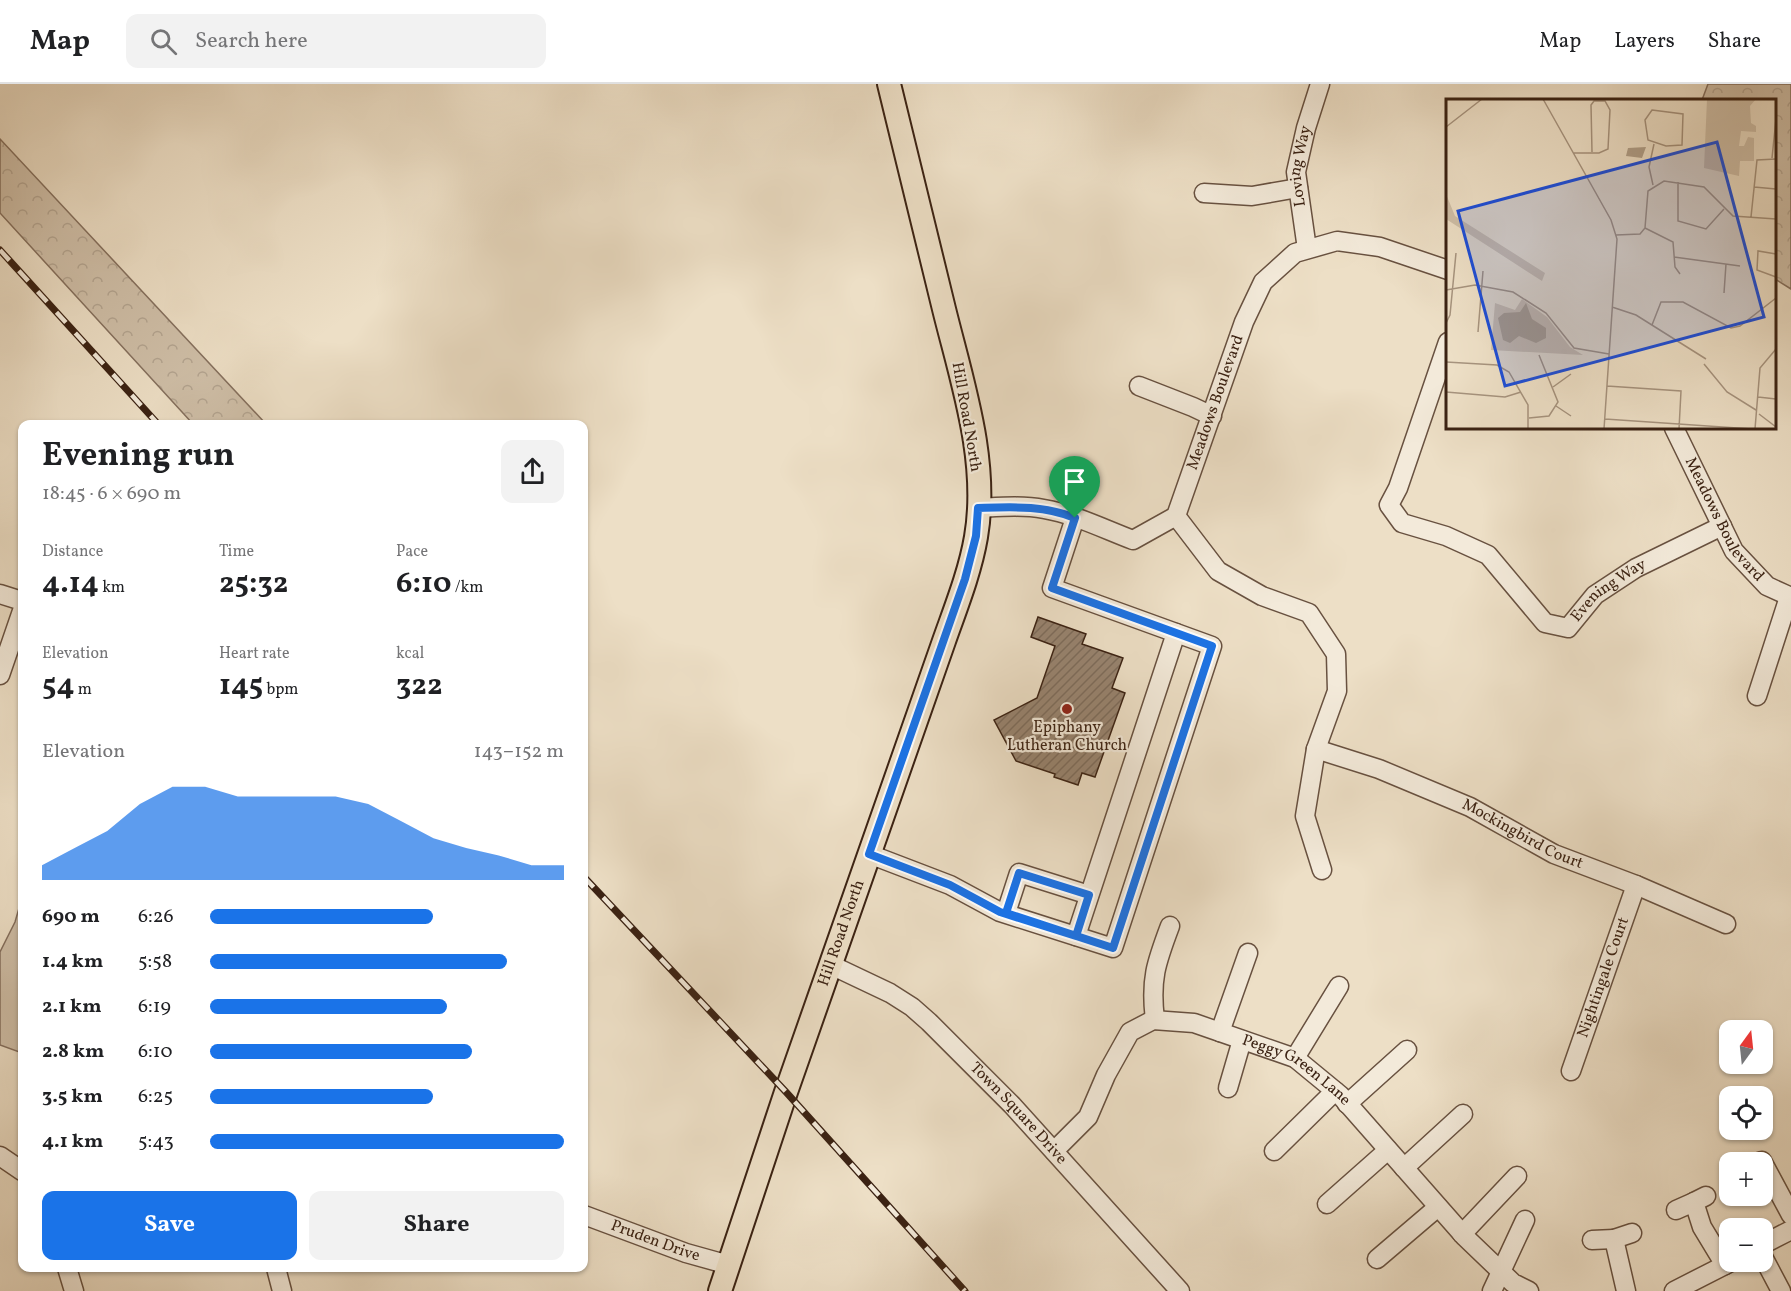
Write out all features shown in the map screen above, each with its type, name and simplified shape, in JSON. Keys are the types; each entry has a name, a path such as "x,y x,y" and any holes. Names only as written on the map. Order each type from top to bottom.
{"main road":[{"name":"Hill Road North","path":"720,1291 965,579 976,536 978,471 968,406 889,84"}],"street":[{"name":"Loving Way","path":"1307,249 1296,172 1306,128 1320,84"},
{"path":"1204,193 1252,196 1298,188"},
{"name":"Meadows Boulevard","path":"1176,516 1244,322 1263,282 1295,253 1336,241 1380,247 1446,269"},
{"name":"Evening Way","path":"1446,348 1398,488 1389,505 1402,523 1446,536 1488,555 1545,623 1568,628 1595,596 1636,568 1722,526"},
{"path":"1139,386 1212,416"},
{"name":"Meadows Boulevard","path":"1674,429 1734,551 1767,586 1790,597"},
{"path":"978,508 1046,509 1132,540 1176,516 1218,571 1262,596 1309,613 1336,654 1336,691 1316,749 1305,816 1322,870"},
{"path":"869,854 950,885 1006,913 1113,948 1212,646 1052,588 1075,518"},
{"path":"0,594 18,600"},
{"path":"1757,696 1790,597"},
{"path":"0,675 18,623"},
{"path":"1076,936 1176,633"},
{"name":"Mockingbird Court","path":"1316,749 1379,769 1470,807 1554,854 1636,885 1726,924"},
{"path":"1006,913 1019,873 1089,895"},
{"name":"Nightingale Court","path":"1571,1071 1636,885"},
{"path":"1054,1151 1088,1117 1130,1032 1155,1020 1152,988 1155,966 1170,926"},
{"path":"1221,1032 1248,953"},
{"name":"Town Square Drive","path":"831,965 890,993 912,1007 970,1061 1180,1291"},
{"path":"1295,1058 1339,986"},
{"name":"Peggy Green Lane","path":"1155,1020 1194,1023 1295,1058 1341,1097 1462,1234 1513,1284 1529,1291"},
{"path":"1228,1088 1242,1040"},
{"path":"1274,1151 1341,1097 1407,1050"},
{"path":"1404,1168 1463,1114"},
{"path":"1327,1204 1388,1150"},
{"path":"0,1156 18,1168"},
{"path":"1462,1234 1517,1176"},
{"path":"1773,1181 1791,1215"},
{"path":"1676,1210 1700,1199 1702,1227 1719,1251"},
{"path":"1377,1258 1438,1207"},
{"name":"Pruden Drive","path":"588,1216 686,1253 729,1265"},
{"path":"1492,1291 1525,1220"},
{"path":"1773,1239 1791,1230"},
{"path":"1592,1240 1614,1239 1632,1233"},
{"path":"1614,1239 1626,1291"},
{"path":"1684,1289 1719,1268"},
{"path":"69,1272 74,1291"},
{"path":"277,1272 282,1291"},
{"path":"1771,1272 1781,1291"}],"green space":[{"path":"1708,84 1791,84 1791,289 1776,280 1776,99 1702,99"},
{"path":"0,139 262,420 189,420 0,213"},
{"path":"18,912 18,1052 0,1045 0,952"}],"building":[{"name":"Epiphany Lutheran Church","path":"1038,617 1086,634 1082,644 1123,658 1112,688 1125,693 1095,777 1082,773 1078,785 1054,777 1055,774 1016,761 994,720 1037,698 1055,646 1031,637"}],"railway":[{"path":"0,250 154,420"},
{"path":"588,881 786,1092 965,1291"}],"place":[{"name":"Epiphany Lutheran Church","path":"1067,709"}],"route":[{"path":"1075,518 1046,509 978,508 976,536 965,579 869,854 950,885 1000,912 1076,936 1089,895 1019,873 1006,913 1076,936 1113,948 1212,646 1052,588 1075,518"}]}
